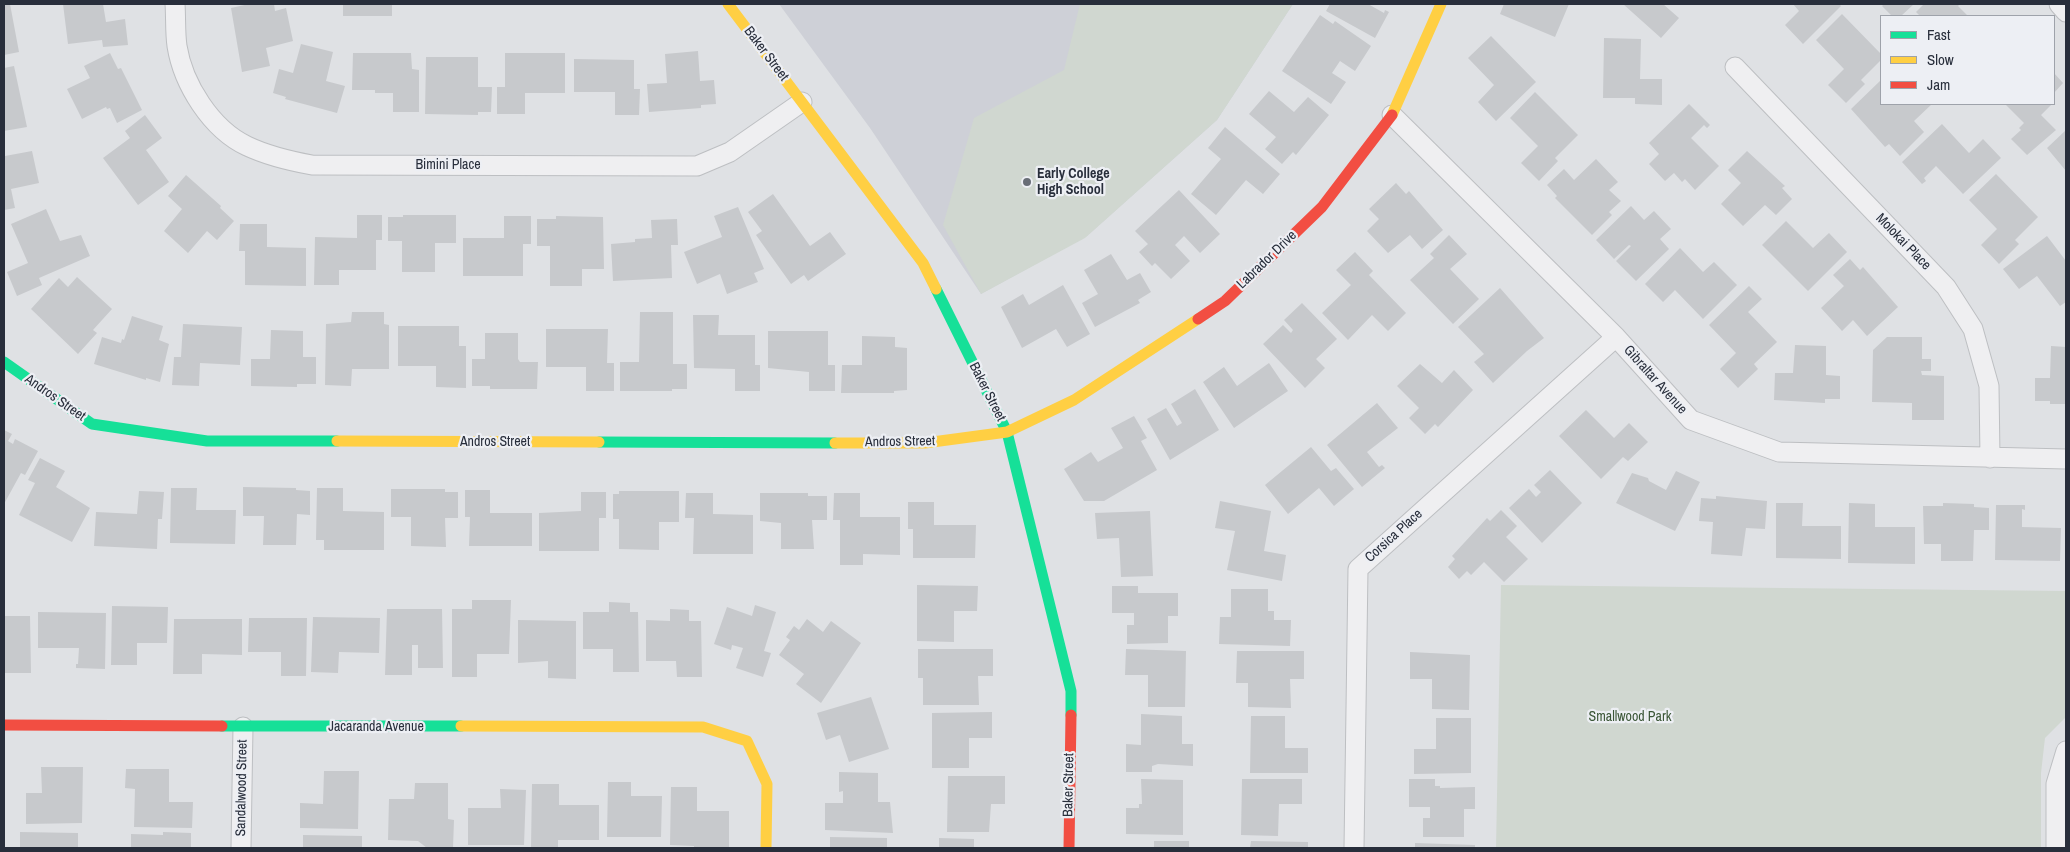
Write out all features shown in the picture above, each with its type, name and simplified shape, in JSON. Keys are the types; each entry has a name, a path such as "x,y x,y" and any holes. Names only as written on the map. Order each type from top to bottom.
{"street":[{"name":"Bimini Place","path":"175,4 177,46 185,75 201,103 220,126 245,145 279,159 312,165 697,166 730,152 802,102"},
{"name":"Baker Street","path":"728,4 923,264 1007,432 1071,691 1068,848"},
{"name":"Labrador Drive","path":"1007,432 1074,400 1226,301 1322,207 1392,115 1441,4"},
{"path":"2058,4 2066,12"},
{"name":"Molokai Place","path":"1735,67 1946,287 1973,329 1989,386 1990,458"},
{"name":"Gibraltar Avenue","path":"1392,115 1616,337 1691,420 1779,452 2066,459"},
{"name":"Corsica Place","path":"1354,848 1358,569 1616,337"},
{"name":"Andros Street","path":"4,362 92,424 207,441 925,443 1007,432"},
{"name":"Jacaranda Avenue","path":"4,725 242,727 703,726 747,741 766,784 766,848"},
{"name":"Sandalwood Street","path":"241,848 242,727"},
{"path":"2056,848 2056,784 2066,751"}],"shaded area":[{"name":"Early College High School","path":"779,4 1293,4 1217,120 1087,236 981,294 870,128"}],"green space":[{"name":"Early College High School","path":"1080,4 1293,4 1217,120 1085,238 981,294 943,225 974,118 1064,70"},
{"name":"Smallwood Park","path":"1501,585 2066,591 2066,717 2045,738 2041,773 2041,848 1496,848"}],"building":[{"path":"4,4 10,4 19,52 4,55"},
{"path":"63,4 103,4 106,22 125,19 128,45 103,47 102,40 68,44"},
{"path":"249,4 274,4 275,11 286,8 293,41 266,48 270,66 242,72 231,8"},
{"path":"343,4 392,4 392,16 343,16"},
{"path":"1330,4 1368,4 1384,13 1385,10 1389,12 1375,38 1326,11"},
{"path":"1504,4 1569,4 1555,37 1500,14"},
{"path":"1623,4 1663,4 1679,18 1661,38"},
{"path":"1793,4 1839,4 1841,6 1803,44 1785,25 1799,11"},
{"path":"1884,4 1914,4 1902,15 1891,15 1882,6"},
{"path":"1924,4 1960,4 1958,6 1967,15 1919,15 1916,12"},
{"path":"1842,14 1880,53 1880,61 1861,80 1865,84 1846,103 1828,85 1844,69 1816,40"},
{"path":"1320,15 1333,24 1335,21 1371,46 1355,71 1340,61 1332,73 1346,82 1331,104 1282,71"},
{"path":"1491,36 1536,82 1496,121 1478,102 1494,85 1468,58"},
{"path":"1604,38 1641,39 1640,79 1662,79 1662,105 1635,104 1635,98 1603,98"},
{"path":"301,44 333,52 326,81 345,86 337,113 285,99 286,97 273,93 279,69 293,73"},
{"path":"698,51 700,81 714,80 716,104 701,105 701,108 649,112 647,84 667,83 665,54"},
{"path":"110,53 118,69 121,68 142,110 117,123 110,108 107,109 106,107 82,119 67,89 90,78 84,66"},
{"path":"353,53 411,53 412,69 419,70 419,112 393,112 393,93 375,93 375,90 352,90"},
{"path":"505,53 565,53 565,93 525,93 525,114 497,114 497,87 505,87"},
{"path":"426,57 478,57 478,87 492,87 491,112 478,112 478,115 425,114"},
{"path":"574,59 634,60 634,89 640,89 639,115 615,115 615,92 574,92"},
{"path":"14,66 27,127 4,131 4,68"},
{"path":"2055,74 2063,83 2055,92"},
{"path":"1880,81 1880,105 1931,105 1914,121 1924,132 1900,156 1889,144 1885,147 1851,109"},
{"path":"1269,91 1294,112 1308,97 1329,115 1296,155 1293,152 1282,164 1265,149 1276,137 1249,114"},
{"path":"1535,92 1578,135 1555,158 1558,161 1539,181 1521,163 1538,146 1510,118"},
{"path":"1689,104 1710,125 1707,128 1704,125 1691,138 1719,166 1695,190 1685,179 1682,182 1674,173 1665,181 1649,164 1659,154 1649,143"},
{"path":"2006,105 2051,105 2041,115 2056,130 2027,155 2011,139 2021,130 2019,128 2024,123"},
{"path":"145,115 162,138 146,150 169,182 138,205 103,158 130,138 125,131"},
{"path":"1942,124 1969,153 1983,139 2001,158 1963,194 1936,166 1924,178 1926,181 1922,184 1902,162"},
{"path":"1225,127 1280,174 1263,194 1246,180 1216,215 1191,194 1221,159 1208,148"},
{"path":"2066,130 2066,171 2047,148"},
{"path":"32,151 39,183 11,189 15,208 4,210 4,153 5,156"},
{"path":"1747,151 1785,186 1782,188 1792,199 1776,215 1765,205 1743,226 1721,204 1741,183 1728,170"},
{"path":"1596,159 1618,182 1609,190 1621,201 1609,212 1612,215 1592,235 1555,198 1557,196 1547,185 1564,169 1574,180"},
{"path":"1996,174 2038,217 2015,240 2019,244 1999,264 1981,245 1997,229 1969,200"},
{"path":"186,175 221,206 220,208 234,221 217,240 207,231 188,253 164,231 182,209 168,196"},
{"path":"1396,183 1406,194 1409,191 1443,230 1422,249 1410,235 1388,253 1367,231 1379,219 1369,209"},
{"path":"1179,190 1220,234 1200,253 1184,236 1175,245 1190,261 1171,279 1155,263 1152,266 1139,252 1148,244 1135,231"},
{"path":"773,194 810,246 830,232 846,254 808,281 804,275 791,284 756,235 762,231 748,212"},
{"path":"1631,206 1644,220 1654,211 1671,229 1660,239 1669,249 1636,281 1616,261 1631,246 1629,245 1614,259 1596,240"},
{"path":"738,207 764,269 754,273 758,282 727,294 720,274 697,284 684,252 722,237 714,216"},
{"path":"46,209 60,241 81,235 90,256 39,278 42,285 17,296 7,272 28,263 11,224"},
{"path":"357,215 382,215 382,240 376,240 376,270 339,270 339,285 314,285 315,237 357,238"},
{"path":"403,215 456,215 456,243 435,243 435,272 402,272 402,241 388,241 388,217 403,217"},
{"path":"504,216 531,216 531,244 523,244 523,276 463,276 463,238 504,238"},
{"path":"556,216 603,217 604,269 582,269 582,286 550,286 550,246 537,246 537,219 556,219"},
{"path":"677,219 678,245 671,245 672,278 613,281 611,244 652,238 651,220"},
{"path":"1786,221 1813,248 1829,233 1847,252 1808,291 1762,245"},
{"path":"240,224 267,224 267,247 306,248 306,286 245,285 245,251 239,251"},
{"path":"1449,235 1467,254 1450,269 1479,299 1453,324 1410,280 1434,258 1430,254"},
{"path":"2047,236 2066,261 2066,302 2060,306 2037,276 2019,289 2003,269"},
{"path":"1680,248 1703,272 1714,262 1737,285 1703,319 1675,290 1663,302 1645,284"},
{"path":"1355,252 1373,271 1369,275 1406,313 1388,331 1372,315 1348,340 1322,313 1351,285 1336,270"},
{"path":"1111,254 1127,280 1140,273 1151,292 1138,300 1140,303 1095,327 1082,303 1098,294 1084,270"},
{"path":"1850,259 1860,270 1863,267 1898,307 1867,336 1853,320 1842,331 1821,308 1844,286 1833,275"},
{"path":"77,277 112,309 93,330 97,333 78,354 31,309 59,278 68,287"},
{"path":"1063,285 1090,334 1067,347 1056,329 1022,348 1001,307 1023,294 1029,305"},
{"path":"1749,286 1762,299 1748,312 1777,342 1754,364 1758,369 1738,388 1720,369 1736,353 1709,325"},
{"path":"1500,288 1544,338 1493,383 1474,362 1484,354 1458,327"},
{"path":"1302,303 1337,339 1316,359 1325,368 1305,388 1263,344 1283,325 1291,333 1293,330 1284,320"},
{"path":"352,312 384,312 384,324 389,325 389,369 352,369 351,386 325,385 326,324 351,322"},
{"path":"640,312 673,312 673,364 687,364 687,389 672,389 672,391 620,391 620,362 639,362"},
{"path":"693,315 719,315 718,335 755,335 755,365 760,365 760,391 735,391 735,369 694,368"},
{"path":"132,316 163,326 159,340 169,344 160,382 146,378 146,380 94,364 102,337 121,343 122,339 124,340"},
{"path":"183,324 242,327 240,365 200,363 199,386 172,385 174,357 181,357"},
{"path":"398,326 459,326 459,346 466,346 466,388 436,387 436,366 398,366"},
{"path":"546,329 608,329 607,363 614,363 614,391 586,391 586,367 546,367"},
{"path":"271,330 303,331 303,357 316,357 316,384 297,384 297,387 251,386 251,359 270,359"},
{"path":"768,331 828,331 828,365 835,365 835,391 809,391 809,372 768,368"},
{"path":"485,333 518,333 518,359 520,362 538,362 537,389 490,389 490,386 472,386 472,359 485,359"},
{"path":"862,336 895,337 895,347 907,348 907,390 894,391 894,393 841,393 842,365 862,365"},
{"path":"1887,337 1922,337 1922,359 1931,359 1931,371 1921,371 1922,375 1944,376 1944,420 1912,420 1912,403 1872,402 1873,350"},
{"path":"1795,345 1826,346 1826,375 1840,376 1840,399 1825,399 1825,403 1774,400 1775,373 1793,373"},
{"path":"2051,346 2066,347 2066,404 2050,404 2050,401 2035,401 2035,378 2050,378"},
{"path":"1269,363 1288,391 1234,428 1203,382 1224,367 1237,386"},
{"path":"1420,364 1442,383 1454,370 1473,390 1438,427 1435,424 1425,434 1409,418 1419,408 1397,386"},
{"path":"1195,389 1219,430 1170,460 1147,419 1166,408 1177,426 1182,423 1171,404"},
{"path":"1377,403 1398,428 1367,452 1379,467 1382,465 1385,468 1362,487 1327,445"},
{"path":"1586,410 1614,438 1629,423 1648,442 1628,461 1623,457 1601,479 1559,436"},
{"path":"1134,416 1147,438 1141,441 1157,470 1104,501 1084,501 1064,469 1091,452 1098,462 1123,448 1111,428"},
{"path":"4,430 12,434 8,441 13,444 15,439 38,451 25,475 21,473 4,504"},
{"path":"1311,447 1331,471 1336,468 1354,489 1334,506 1319,488 1288,514 1265,485"},
{"path":"40,458 65,471 56,487 90,508 72,542 19,515 35,483 28,480"},
{"path":"1550,470 1582,503 1542,543 1509,508 1529,489 1536,497 1541,492 1534,485"},
{"path":"1676,471 1700,482 1675,531 1616,503 1632,473 1648,478 1649,481 1666,490"},
{"path":"243,487 296,488 296,490 310,491 310,515 297,514 296,545 263,545 264,516 243,516"},
{"path":"171,488 197,488 196,510 236,510 235,544 170,543"},
{"path":"317,488 343,488 343,511 384,512 384,550 324,550 324,540 316,540"},
{"path":"391,489 445,489 445,492 458,492 458,518 445,518 446,547 411,546 411,517 391,517"},
{"path":"465,490 490,490 490,513 532,513 532,546 469,546 470,517 465,517"},
{"path":"139,491 164,492 162,519 158,519 157,549 94,546 96,512 137,514"},
{"path":"619,491 679,491 679,522 659,522 659,550 619,549 619,519 613,519 613,494 619,494"},
{"path":"581,492 606,492 606,518 599,518 599,551 539,551 539,513 581,511"},
{"path":"686,493 713,493 713,514 753,515 753,554 693,554 694,518 685,518"},
{"path":"760,493 808,493 808,496 827,496 827,520 812,520 814,549 781,549 781,523 760,521"},
{"path":"834,493 860,493 860,517 900,517 900,555 863,554 863,565 840,565 840,520 833,520"},
{"path":"1716,496 1767,501 1765,529 1746,528 1742,556 1711,554 1713,522 1699,521 1701,498 1716,499"},
{"path":"1220,501 1271,511 1264,551 1286,555 1282,581 1227,570 1235,531 1215,528"},
{"path":"908,502 934,502 934,525 976,525 975,558 913,558 913,529 908,529"},
{"path":"1776,503 1803,503 1802,526 1841,526 1841,559 1776,558"},
{"path":"1849,503 1875,504 1875,527 1915,527 1915,564 1848,563"},
{"path":"1943,503 1974,504 1974,507 1989,508 1989,530 1974,530 1973,561 1941,561 1941,544 1924,544 1923,506 1943,506"},
{"path":"1996,505 2025,505 2025,510 2022,509 2022,527 2061,528 2060,561 1995,560"},
{"path":"1501,510 1517,526 1506,537 1528,559 1504,582 1484,562 1471,575 1467,571 1459,579 1448,567 1455,559 1452,556 1487,518 1490,521"},
{"path":"1150,511 1153,576 1121,577 1119,538 1097,539 1095,513"},
{"path":"917,585 978,586 977,611 954,611 954,642 917,641"},
{"path":"1112,586 1138,586 1138,593 1178,593 1178,616 1168,616 1168,643 1127,644 1127,625 1134,625 1134,613 1112,613"},
{"path":"1231,589 1268,589 1268,611 1274,611 1274,620 1291,620 1290,646 1219,644 1220,617 1231,617"},
{"path":"472,600 511,600 509,654 477,654 477,677 452,677 452,609 472,609"},
{"path":"609,602 630,603 630,612 638,612 639,672 613,672 613,649 583,649 583,612 609,612"},
{"path":"755,605 776,612 764,651 771,653 763,677 736,668 743,648 732,645 731,650 714,644 727,607 752,616"},
{"path":"112,606 168,607 167,643 137,643 137,665 111,665"},
{"path":"387,609 442,609 443,668 418,668 418,645 412,645 412,675 385,675"},
{"path":"670,609 689,610 689,621 701,621 702,677 677,677 676,661 646,661 646,620 670,621"},
{"path":"38,612 106,613 105,669 76,668 79,648 38,648"},
{"path":"4,616 30,616 31,673 4,673"},
{"path":"313,617 380,618 379,653 339,652 338,673 311,672"},
{"path":"249,618 307,618 306,676 281,676 281,652 248,652"},
{"path":"174,619 242,619 242,655 202,654 202,674 173,674"},
{"path":"807,619 823,632 831,621 861,643 821,703 796,684 804,674 779,655 790,640 786,637 794,626 799,630"},
{"path":"518,620 576,621 576,679 548,678 548,661 518,663"},
{"path":"918,649 993,649 993,676 978,676 979,705 923,705 923,678 918,678"},
{"path":"1126,649 1186,651 1185,707 1148,707 1148,675 1125,675"},
{"path":"1237,651 1304,651 1304,679 1290,679 1291,708 1248,707 1248,683 1236,683"},
{"path":"1410,652 1470,655 1469,710 1432,709 1432,679 1410,679"},
{"path":"871,697 889,749 849,762 840,735 826,740 817,713"},
{"path":"992,712 992,738 969,738 969,768 932,768 932,713"},
{"path":"1141,714 1182,716 1182,744 1193,744 1193,766 1158,764 1152,766 1152,772 1126,772 1126,744 1141,745"},
{"path":"1251,716 1285,716 1285,748 1308,748 1308,773 1250,773"},
{"path":"1436,718 1471,718 1471,773 1414,774 1414,749 1436,749"},
{"path":"41,767 83,767 82,823 26,824 26,793 42,793"},
{"path":"126,769 169,769 169,802 193,802 192,828 134,827 135,789 125,788"},
{"path":"324,771 359,771 358,829 300,828 300,803 323,804"},
{"path":"839,772 878,773 878,802 890,802 893,833 825,830 825,803 843,803 843,791 839,792"},
{"path":"948,776 1005,776 1005,804 991,804 989,832 947,832"},
{"path":"1141,779 1183,780 1183,835 1126,834 1126,808 1139,808 1139,804 1142,804"},
{"path":"1242,779 1302,779 1302,804 1279,804 1278,836 1241,835"},
{"path":"1409,779 1435,779 1435,786 1440,786 1440,788 1475,787 1475,809 1464,809 1464,837 1423,837 1423,818 1430,818 1430,807 1409,807"},
{"path":"608,782 631,782 631,796 662,796 661,837 607,837"},
{"path":"415,783 448,783 448,819 454,820 453,848 427,848 418,841 388,840 389,799 414,799"},
{"path":"532,784 559,784 559,805 599,805 599,840 558,840 558,848 531,848"},
{"path":"671,787 697,787 697,811 729,811 729,848 694,848 694,846 670,845"},
{"path":"500,789 526,790 524,845 468,845 468,808 501,808"},
{"path":"20,832 78,833 78,848 20,848"},
{"path":"163,832 191,833 191,848 131,848 131,834 163,835"},
{"path":"303,835 362,836 362,848 303,848"},
{"path":"830,837 887,838 887,848 830,848"},
{"path":"939,838 974,839 974,848 939,848"},
{"path":"1154,841 1189,841 1189,848 1154,848"},
{"path":"1251,841 1308,842 1308,848 1250,848"},
{"path":"1415,843 1475,845 1475,848 1415,848"}],"traffic: fast":[{"path":"936,289 1007,432 1071,691 1071,715"},
{"path":"4,362 92,424 207,441 337,441"},
{"path":"599,442 835,443"},
{"path":"222,726 461,726"}],"traffic: slow":[{"path":"728,4 923,263 936,289"},
{"path":"1392,115 1441,4"},
{"path":"835,443 925,443 1007,432 1074,400 1198,319"},
{"path":"337,441 599,442"},
{"path":"461,726 703,727 747,741 767,784 766,848"}],"traffic: jam":[{"path":"1198,319 1225,301 1322,207 1392,115"},
{"path":"1069,848 1071,715"},
{"path":"4,725 222,726"}],"place":[{"name":"Early College High School","path":"1027,182"}]}
